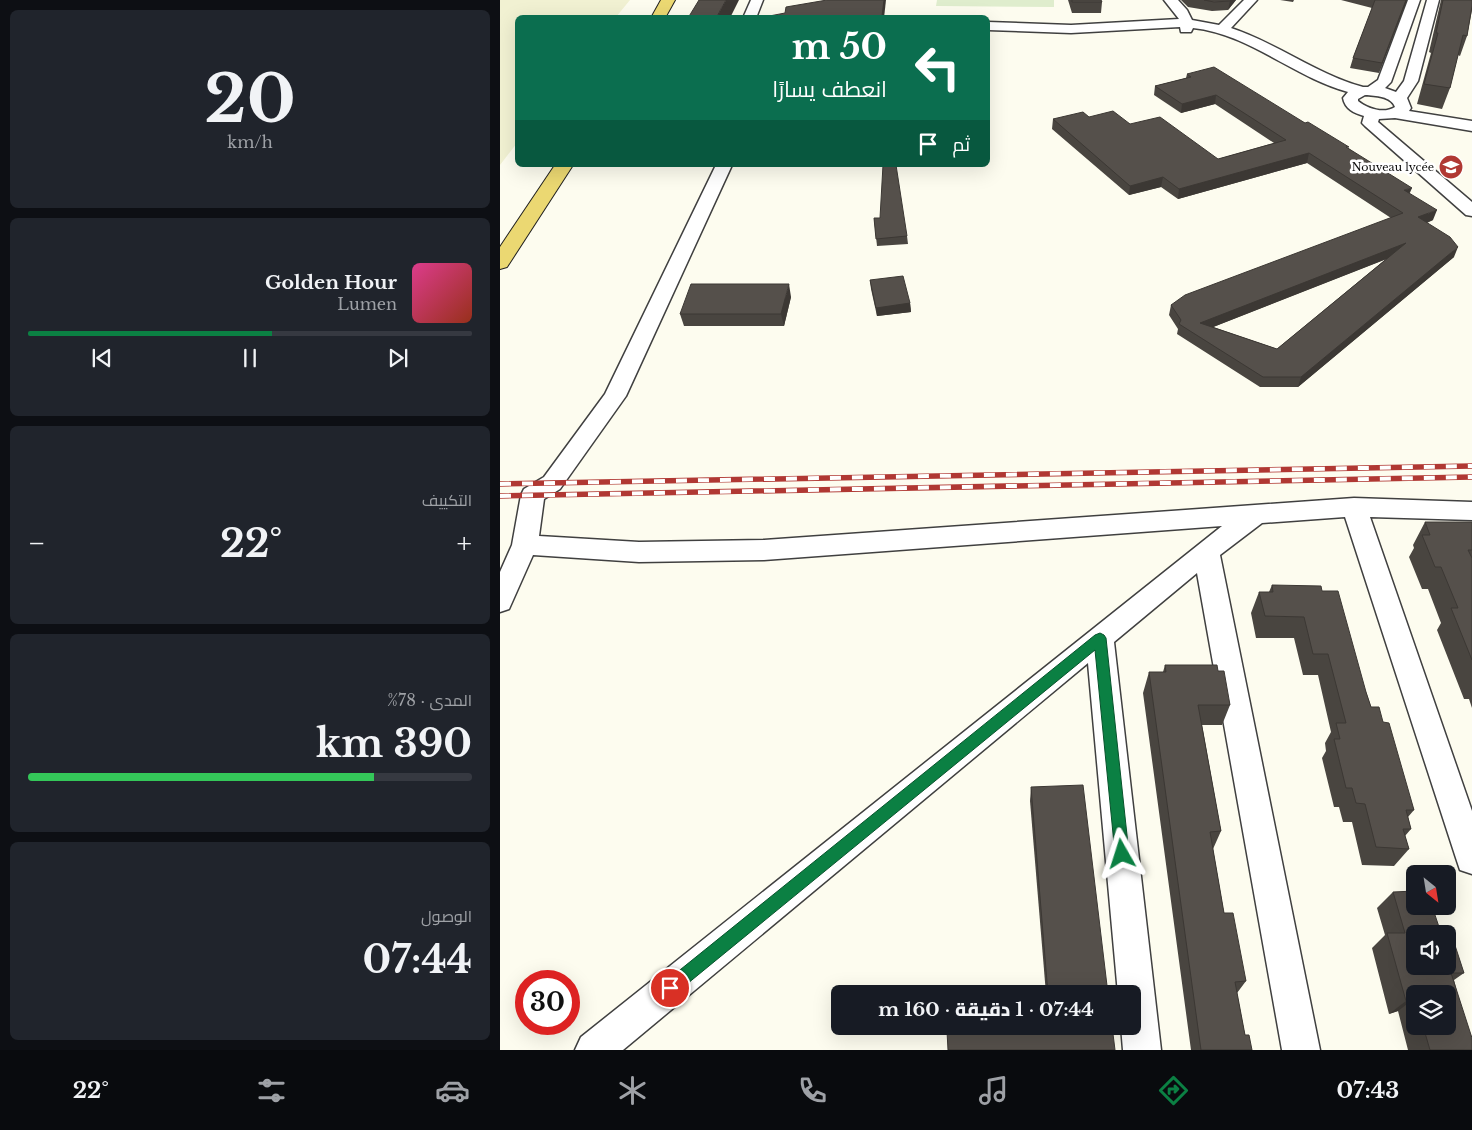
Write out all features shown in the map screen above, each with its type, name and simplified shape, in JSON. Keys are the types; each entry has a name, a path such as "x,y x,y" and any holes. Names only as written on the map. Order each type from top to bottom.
{"main road":[{"path":"660,15 668,0"},
{"path":"500,263 563,167"}],"street":[{"path":"750,15 757,0"},
{"path":"1170,0 1183,13 1187,26"},
{"path":"1222,30 1251,0"},
{"path":"1361,95 1384,82 1414,0"},
{"path":"1399,106 1411,81 1433,0"},
{"path":"990,26 1071,29 1148,22 1222,30 1250,39 1361,95"},
{"path":"990,32 1091,34 1187,26 1238,41 1327,92 1361,95 1388,93 1399,106 1472,126"},
{"path":"1361,95 1359,109 1373,113 1399,106 1472,117"},
{"path":"1373,113 1370,123 1472,211"},
{"path":"500,601 525,545 533,495 552,483 615,396 723,167"},
{"path":"525,545 639,552 764,550 1354,507 1472,510"},
{"path":"1354,507 1472,858"},
{"path":"594,1050 1206,551 1256,514"},
{"path":"1206,551 1301,1050"},
{"path":"1100,638 1142,1050"}],"green space":[{"path":"500,0 630,0 618,15 515,15 515,146 500,165"},
{"path":"937,0 1054,0 1054,7 936,6"}],"building":[{"path":"699,0 726,0 718,15 690,15"},
{"path":"827,0 884,0 882,15 775,15 785,13 786,7"},
{"path":"1072,0 1101,0 1102,2 1072,2"},
{"path":"1204,0 1231,0 1214,2"},
{"path":"1375,0 1406,0 1382,63 1353,58"},
{"path":"1443,0 1472,0 1467,36 1463,35 1450,88 1424,84 1438,33 1436,33"},
{"path":"1214,67 1305,123 1308,122 1349,147 1346,147 1412,188 1404,190 1437,210 1418,217 1450,237 1458,247 1301,377 1263,377 1179,324 1181,320 1171,305 1185,295 1403,213 1309,153 1179,189 1163,177 1130,186 1053,119 1083,112 1089,117 1113,111 1130,124 1160,117 1218,159 1286,140 1216,95 1182,104 1155,86 1191,77 1187,74","holes":["1406,243 1277,349 1200,323"]},
{"path":"883,167 896,167 907,236 876,239 874,218 880,218"},
{"path":"903,276 910,303 876,308 870,280"},
{"path":"691,284 789,284 781,314 680,314"},
{"path":"1425,522 1472,522 1472,550 1468,550 1472,558 1472,660 1451,608 1458,608 1441,567 1435,567 1422,535 1430,535"},
{"path":"1272,585 1321,586 1322,591 1338,591 1371,707 1379,707 1383,722 1389,723 1414,810 1406,810 1411,829 1403,829 1409,849 1376,847 1365,804 1356,803 1352,788 1346,788 1334,739 1340,739 1336,723 1346,723 1328,654 1313,654 1304,617 1265,616 1259,592 1273,592"},
{"path":"1165,665 1217,665 1218,671 1224,671 1230,705 1198,705 1221,831 1210,832 1224,913 1233,913 1246,981 1235,982 1245,1035 1249,1035 1252,1050 1201,1050 1149,672 1166,672"},
{"path":"1083,785 1107,985 1047,985 1031,787"},
{"path":"1406,891 1406,915 1435,915 1438,925 1406,925 1406,975 1452,975 1455,985 1406,985 1406,1001 1387,933 1405,933 1393,892"},
{"path":"1456,948 1464,973 1456,973"},
{"path":"1456,988 1472,1038 1472,1050 1430,1050 1426,1035 1456,1035"},
{"path":"947,1035 1113,1035 1115,1050 948,1050"}],"railway":[{"path":"500,484 1472,466"},
{"path":"500,496 1472,477"}],"place":[{"name":"Nouveau lycée","path":"1451,167"}],"route":[{"path":"670,988 1100,638 1122,854"}]}
